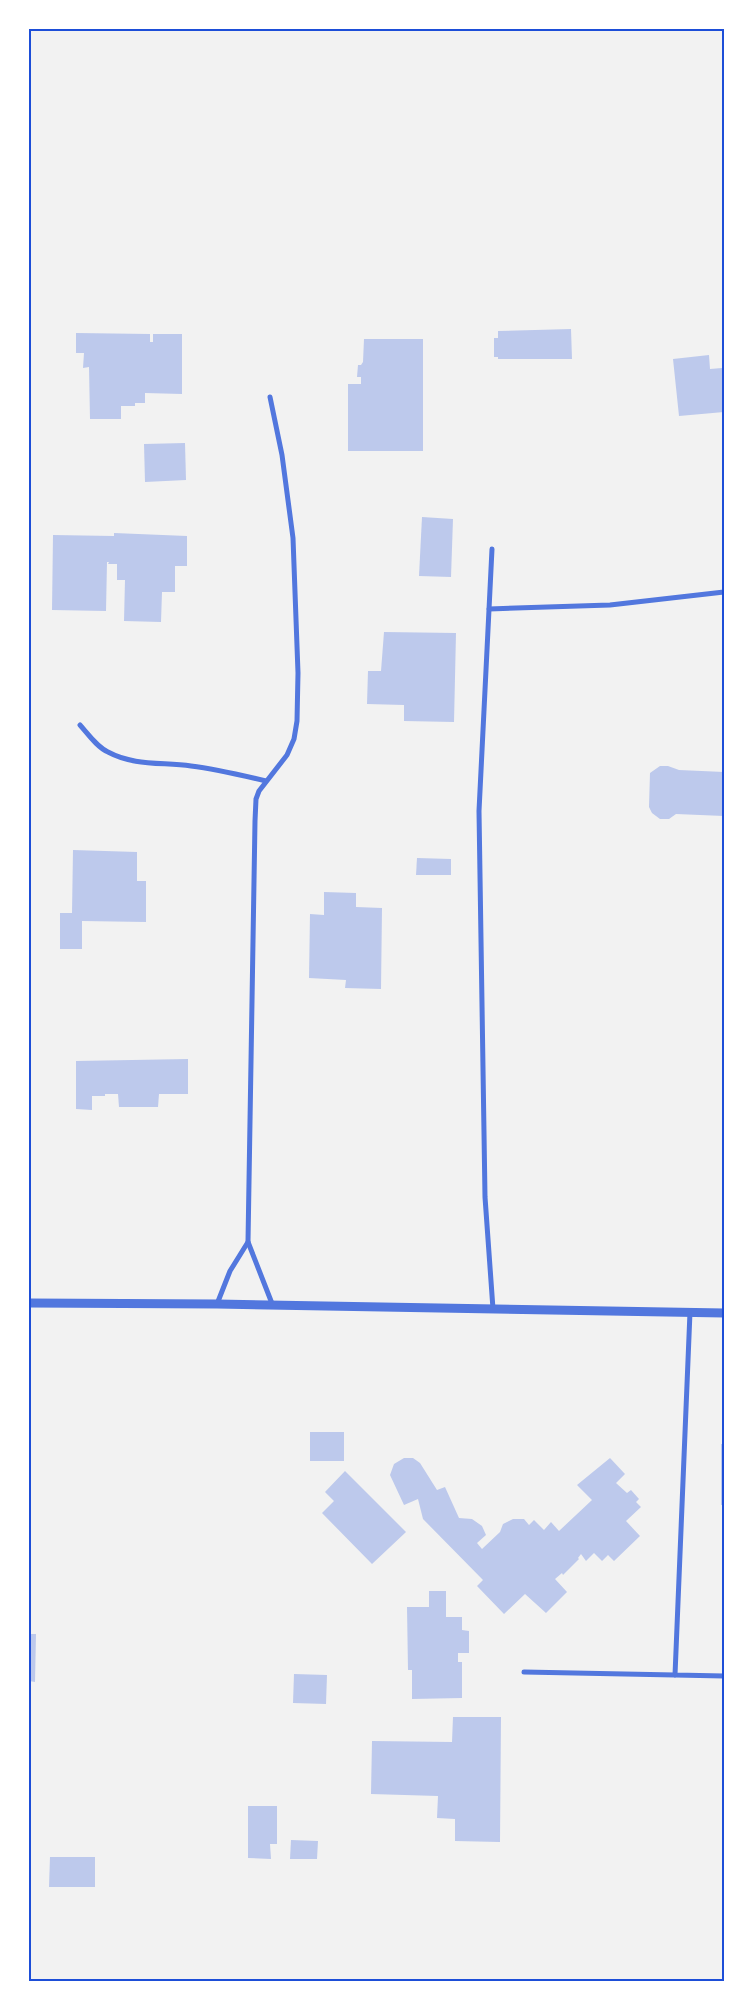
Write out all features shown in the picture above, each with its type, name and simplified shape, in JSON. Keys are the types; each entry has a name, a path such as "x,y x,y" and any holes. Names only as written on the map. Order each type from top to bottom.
{"street":[{"path":"270,397 282,455 293,538 298,673 297,721 294,739 287,755 266,781 256,799 255,821 248,1242 273,1306"},
{"path":"492,549 479,811 485,1197 493,1310"},
{"path":"489,609 610,605 724,592"},
{"path":"80,725 105,751 126,760 145,764 170,763 216,769 266,781"},
{"path":"217,1304 230,1271 248,1242"},
{"path":"29,1303 217,1304 724,1313"},
{"path":"675,1675 690,1312"},
{"path":"524,1672 724,1676"}],"building":[{"path":"571,329 572,359 498,359 498,357 494,357 494,338 498,338 498,331"},
{"path":"76,333 150,334 150,342 153,342 153,334 182,334 182,394 145,393 145,403 135,403 135,406 121,406 121,419 90,419 89,367 83,368 84,353 76,353"},
{"path":"364,339 423,339 423,451 348,451 348,384 361,384 361,377 357,377 358,365 361,365 363,362"},
{"path":"709,355 710,369 722,368 724,412 679,416 673,359"},
{"path":"185,443 186,480 145,482 144,444"},
{"path":"422,517 453,519 451,577 419,576"},
{"path":"114,533 187,536 187,566 175,566 175,592 162,592 161,622 124,621 125,580 117,580 117,564 108,564 109,562 107,562 106,611 52,610 53,535 114,536"},
{"path":"384,632 456,633 454,722 404,721 404,705 367,704 368,671 381,671"},
{"path":"660,766 668,766 679,770 724,772 724,816 676,814 669,819 660,819 652,813 649,807 650,773"},
{"path":"73,850 137,852 137,881 146,881 146,922 82,921 82,949 60,949 60,913 72,913"},
{"path":"417,858 451,859 451,875 416,875"},
{"path":"324,892 356,893 356,907 382,908 381,989 345,988 346,980 309,978 310,914 324,915"},
{"path":"188,1059 188,1094 159,1094 158,1107 119,1107 118,1094 105,1094 105,1096 92,1096 92,1110 76,1109 76,1061"},
{"path":"310,1432 344,1432 344,1461 310,1461"},
{"path":"721,1444 724,1444 724,1505 721,1505"},
{"path":"404,1458 413,1458 420,1463 437,1490 445,1487 459,1518 472,1519 482,1526 486,1535 477,1543 482,1549 500,1532 503,1524 513,1519 524,1519 529,1525 534,1520 544,1530 551,1522 559,1531 592,1500 577,1485 610,1458 625,1474 616,1483 627,1493 631,1490 639,1499 636,1502 641,1507 626,1521 640,1536 614,1561 608,1555 602,1561 594,1553 586,1561 581,1554 579,1559 563,1575 562,1573 555,1579 567,1592 546,1613 525,1594 504,1614 477,1586 483,1580 423,1519 418,1499 404,1505 390,1475 394,1464"},
{"path":"345,1471 406,1532 372,1564 322,1513 334,1501 325,1492"},
{"path":"429,1591 446,1591 446,1617 462,1617 462,1630 469,1631 469,1653 458,1653 458,1662 462,1662 462,1698 412,1699 412,1670 408,1670 407,1607 429,1607"},
{"path":"29,1634 36,1634 35,1682 29,1681"},
{"path":"294,1674 327,1675 326,1704 293,1703"},
{"path":"453,1717 501,1717 500,1842 455,1841 455,1819 437,1818 438,1796 371,1794 372,1741 452,1742"},
{"path":"248,1806 277,1806 277,1844 270,1844 271,1859 248,1858"},
{"path":"291,1840 318,1841 317,1859 290,1859"},
{"path":"50,1857 95,1857 95,1887 49,1887"}]}
